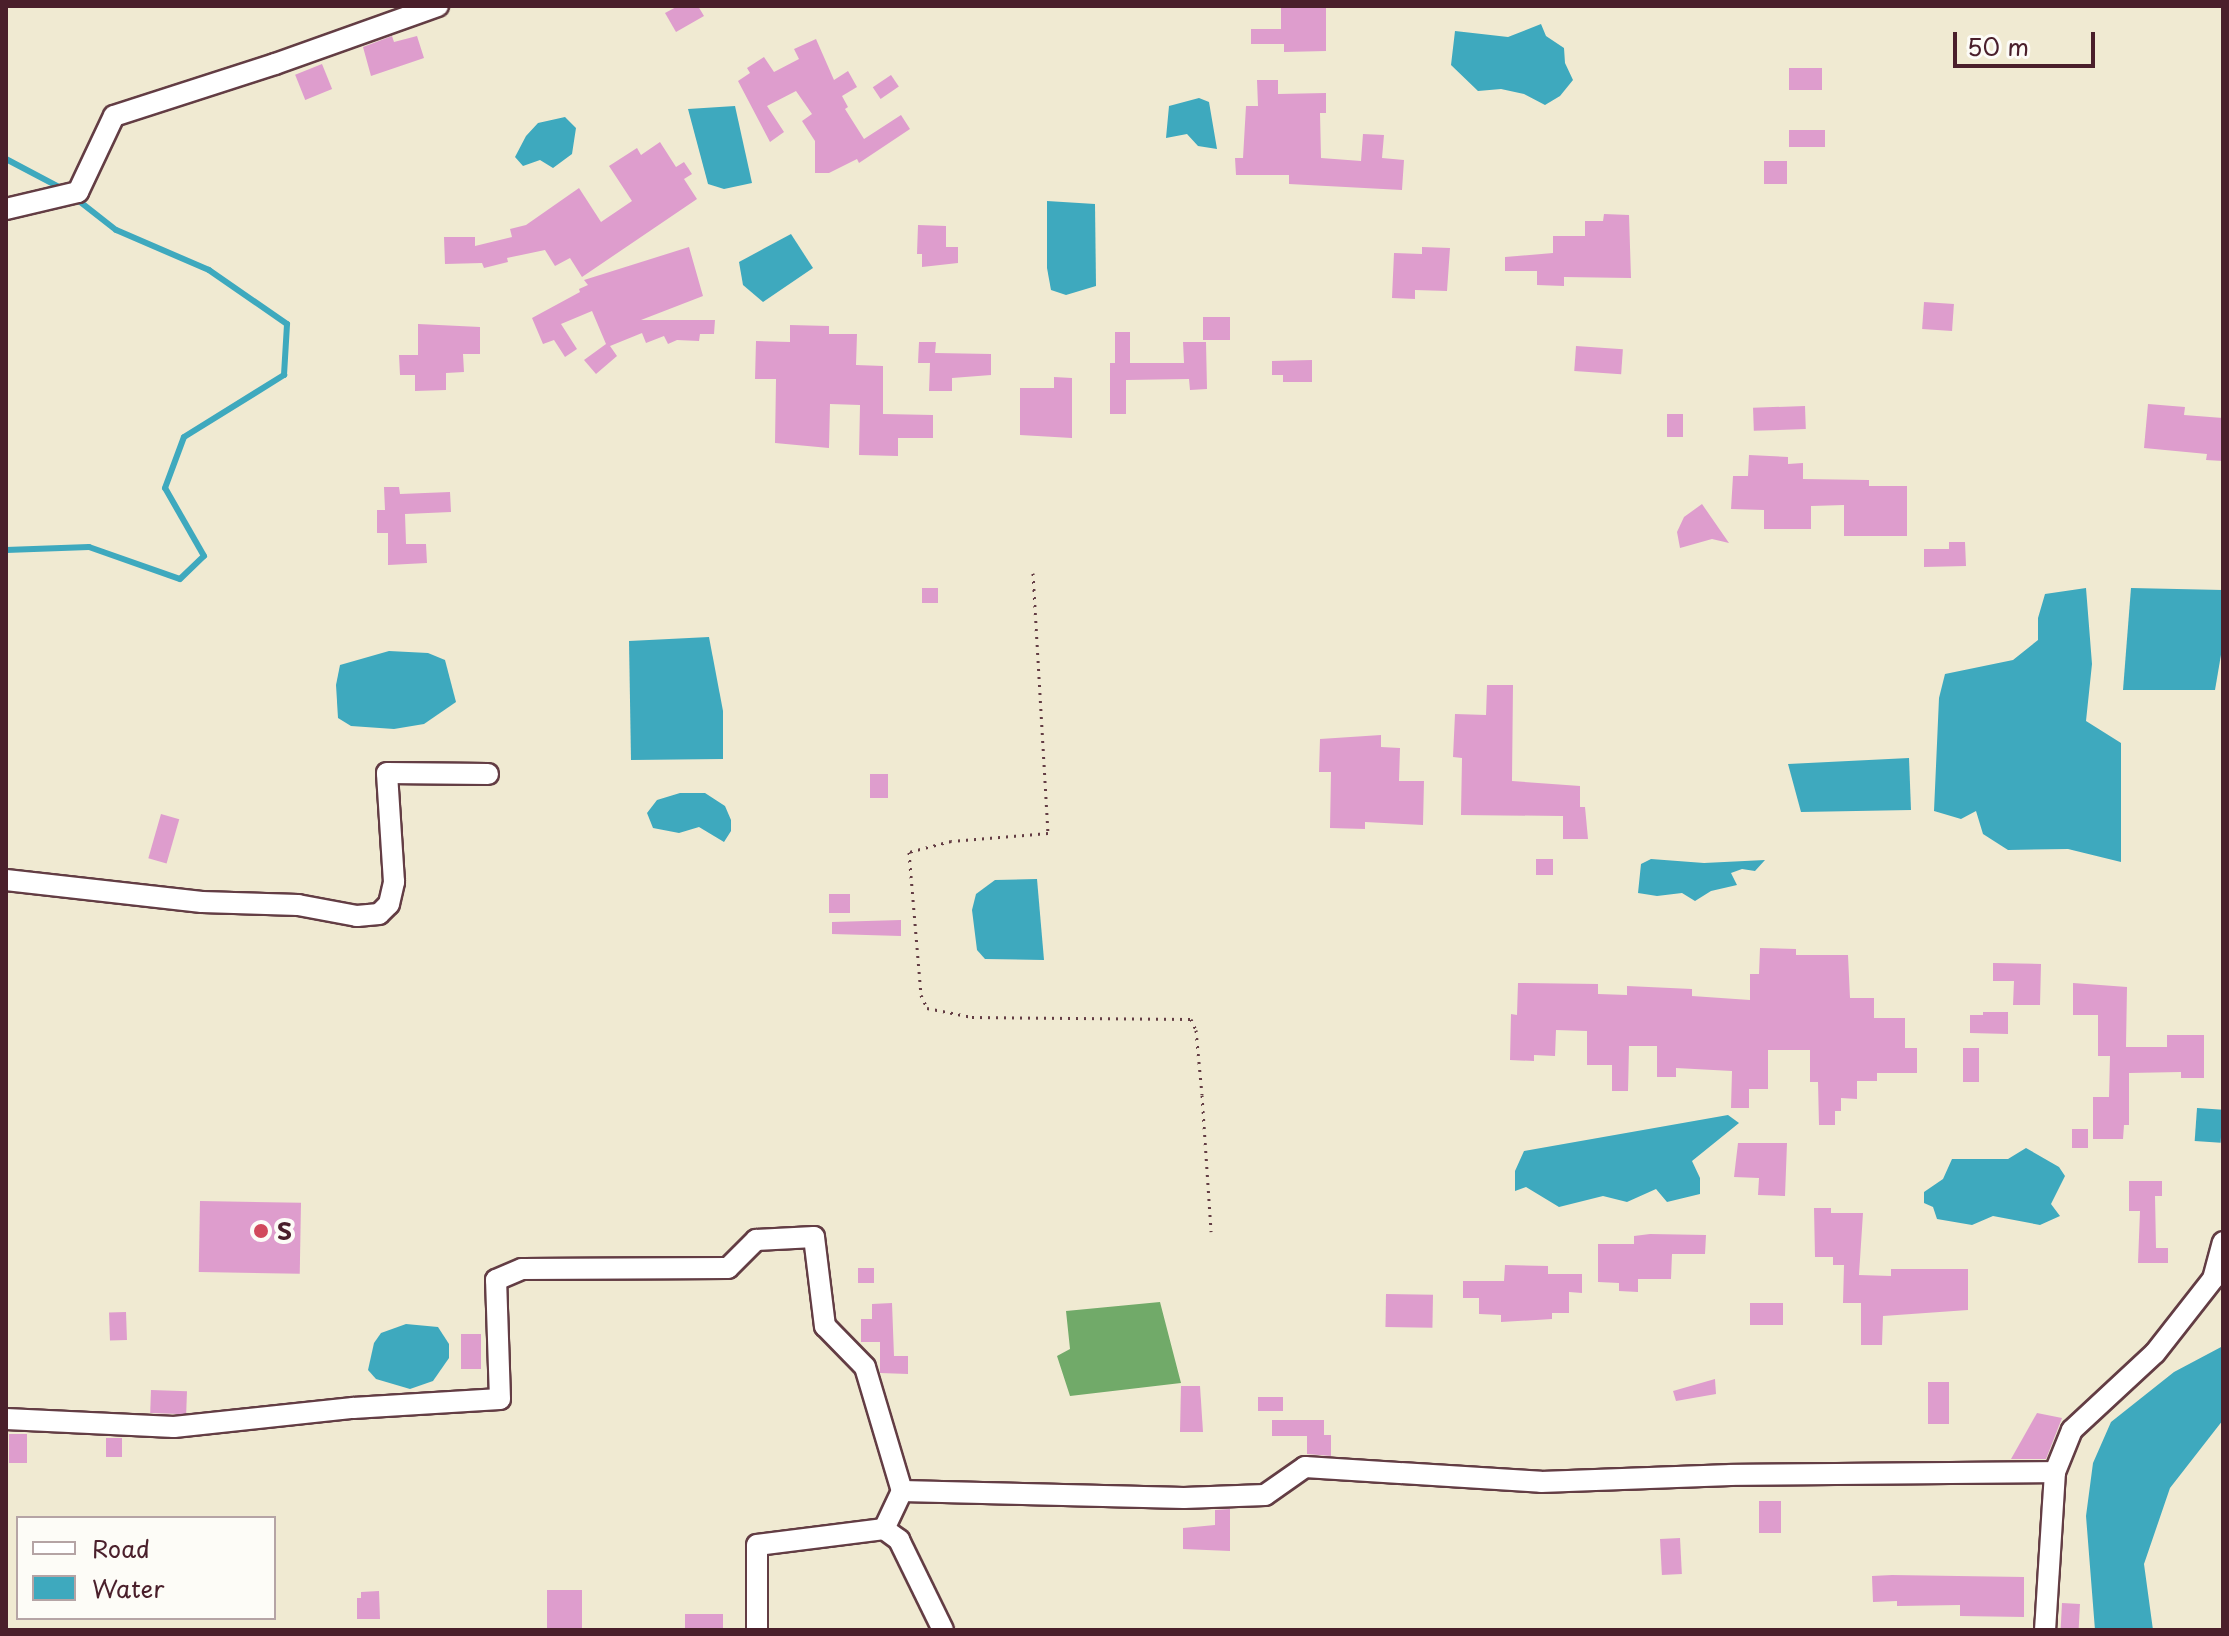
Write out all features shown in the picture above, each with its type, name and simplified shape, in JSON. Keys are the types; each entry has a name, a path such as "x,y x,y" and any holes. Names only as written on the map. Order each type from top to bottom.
{"street":[{"path":"6,209 78,192 114,116 275,64 438,6"},
{"path":"6,880 202,902 298,905 357,916 379,914 389,904 394,882 387,773 488,774"},
{"path":"6,1419 174,1427 353,1408 500,1399 496,1280 522,1269 728,1268 756,1240 814,1237 825,1326 865,1367 902,1491 884,1529"},
{"path":"2045,1630 2055,1472 2072,1430 2155,1353 2213,1279 2223,1242"},
{"path":"902,1491 1184,1498 1265,1495 1305,1467 1541,1482 1731,1475 2055,1472"},
{"path":"757,1630 757,1545 884,1529 899,1540 943,1630"}],"path":[{"path":"1033,573 1048,833 951,841 909,852 921,995 927,1008 972,1017 1191,1019 1196,1030 1211,1232"}],"green space":[{"path":"1160,1302 1181,1383 1070,1396 1057,1356 1070,1349 1066,1311"}],"water":[{"path":"1541,24 1546,36 1564,48 1565,63 1573,80 1560,96 1545,105 1524,94 1501,89 1478,91 1451,65 1455,31 1508,37"},
{"path":"1199,98 1209,102 1217,149 1198,146 1187,134 1166,138 1169,106"},
{"path":"735,106 752,183 724,189 708,184 688,109"},
{"path":"565,117 576,128 572,154 553,168 540,160 523,166 515,157 526,136 538,123"},
{"path":"1047,201 1095,204 1096,286 1066,295 1051,290 1047,268"},
{"path":"791,234 813,268 763,302 743,285 739,262"},
{"path":"2086,588 2092,664 2086,721 2121,743 2121,862 2068,849 2008,850 1983,834 1976,811 1961,819 1934,811 1939,698 1945,674 2013,660 2038,640 2038,618 2045,594"},
{"path":"2131,588 2223,590 2223,643 2215,690 2123,690"},
{"path":"709,637 723,711 723,759 631,760 629,641"},
{"path":"389,651 428,653 445,660 456,702 424,724 394,729 351,726 338,718 336,685 340,665"},
{"path":"1909,758 1911,810 1801,812 1788,764"},
{"path":"680,793 705,793 725,806 731,820 731,831 724,842 699,827 679,833 653,828 647,813 657,800"},
{"path":"1651,859 1704,863 1765,860 1755,871 1742,869 1731,873 1737,885 1711,891 1695,901 1682,893 1657,896 1638,893 1641,864"},
{"path":"1037,879 1044,960 985,959 977,950 972,910 976,894 995,880"},
{"path":"2197,1108 2223,1110 2221,1143 2195,1141"},
{"path":"1728,1115 1739,1123 1692,1161 1700,1178 1700,1194 1667,1202 1656,1189 1627,1202 1603,1196 1559,1207 1526,1187 1515,1191 1515,1171 1524,1151"},
{"path":"2026,1148 2059,1167 2065,1176 2051,1204 2060,1216 2040,1225 1993,1216 1972,1225 1937,1219 1933,1207 1924,1203 1924,1192 1943,1179 1952,1159 2008,1159"},
{"path":"406,1324 438,1327 449,1344 449,1358 433,1381 410,1389 376,1379 368,1370 374,1343 381,1333"},
{"path":"2223,1346 2223,1420 2170,1488 2144,1564 2153,1630 2095,1630 2086,1516 2093,1463 2111,1422 2174,1372"}],"building":[{"path":"678,6 698,6 704,16 676,32 665,13"},
{"path":"1281,6 1326,6 1326,51 1284,52 1284,44 1251,44 1251,29 1281,29"},
{"path":"392,36 394,42 417,36 424,58 371,76 363,47"},
{"path":"816,39 834,80 848,71 857,87 842,96 848,107 845,109 864,139 901,115 910,129 859,163 857,159 829,173 815,173 815,141 802,121 812,114 796,91 767,106 784,132 770,142 738,81 750,73 747,68 764,57 774,72 799,59 794,49"},
{"path":"322,64 332,89 305,100 295,75"},
{"path":"1789,68 1822,68 1822,90 1789,90"},
{"path":"891,75 899,87 881,99 873,87"},
{"path":"1257,80 1278,80 1278,94 1326,93 1326,113 1320,113 1321,158 1361,161 1363,134 1384,135 1382,158 1404,160 1402,190 1289,184 1289,175 1236,175 1235,158 1243,158 1246,106 1258,106"},
{"path":"1789,130 1825,130 1825,147 1789,147"},
{"path":"660,142 676,167 684,162 692,174 684,179 697,199 582,277 570,258 555,266 545,250 507,258 508,262 484,268 482,263 445,264 444,237 475,237 475,246 512,237 510,229 526,225 579,188 601,222 632,201 609,166 637,148 641,155"},
{"path":"1764,161 1787,161 1787,184 1764,184"},
{"path":"1604,214 1629,215 1631,278 1564,277 1564,286 1537,285 1537,271 1505,271 1505,257 1553,253 1553,236 1585,236 1585,221 1603,221"},
{"path":"918,225 946,226 946,247 958,247 958,263 922,267 922,254 917,254"},
{"path":"689,247 703,296 641,320 715,320 714,334 700,334 699,341 677,340 668,344 664,336 646,343 642,333 610,346 617,356 596,374 584,360 606,344 592,311 561,324 577,349 565,357 554,340 543,344 532,318 580,292 579,289 588,285 584,280"},
{"path":"1422,247 1450,248 1447,291 1415,290 1415,299 1392,298 1394,253 1422,254"},
{"path":"1924,302 1954,304 1952,331 1922,329"},
{"path":"1203,317 1230,317 1230,340 1203,340"},
{"path":"418,324 480,327 480,354 463,354 464,372 446,373 446,390 415,391 415,375 400,375 399,355 418,355"},
{"path":"790,325 829,326 829,334 857,334 856,365 883,366 883,414 933,415 933,438 898,438 898,456 859,455 860,405 830,404 829,448 775,443 776,379 755,379 756,341 790,342"},
{"path":"1115,332 1130,332 1130,363 1184,363 1183,342 1206,342 1207,389 1190,390 1189,379 1126,380 1126,414 1110,414 1110,363 1115,363"},
{"path":"919,342 936,342 935,353 991,354 991,375 952,378 952,391 929,391 930,363 918,363"},
{"path":"1576,346 1623,349 1621,374 1574,371"},
{"path":"1312,360 1312,382 1283,382 1283,375 1272,375 1272,361"},
{"path":"1054,377 1072,378 1072,438 1020,435 1020,388 1054,388"},
{"path":"2148,404 2185,407 2184,415 2223,418 2223,461 2206,460 2207,454 2144,448"},
{"path":"1805,406 1806,429 1754,431 1753,408"},
{"path":"1667,414 1683,414 1683,437 1667,437"},
{"path":"1749,455 1788,457 1788,464 1803,463 1803,479 1869,480 1869,486 1907,486 1907,536 1844,536 1844,505 1811,506 1811,529 1764,529 1764,510 1731,509 1733,476 1748,476"},
{"path":"384,487 399,487 400,494 450,492 451,512 405,514 406,544 426,544 427,563 388,565 388,533 377,533 377,510 385,510"},
{"path":"1702,504 1729,543 1712,539 1680,548 1677,532 1684,517"},
{"path":"1949,542 1965,542 1966,566 1924,567 1924,549 1949,549"},
{"path":"922,588 938,588 938,603 922,603"},
{"path":"1487,685 1513,685 1512,781 1580,786 1580,807 1585,807 1588,839 1563,839 1563,816 1461,815 1462,758 1453,757 1455,714 1486,715"},
{"path":"1381,735 1381,747 1400,748 1399,781 1424,781 1423,825 1365,822 1365,829 1330,828 1331,772 1319,772 1320,739"},
{"path":"870,774 888,774 888,798 870,798"},
{"path":"161,814 179,819 167,863 148,858"},
{"path":"1536,859 1553,859 1553,875 1536,875"},
{"path":"829,894 850,894 850,913 829,913"},
{"path":"901,920 901,936 832,934 832,922"},
{"path":"1760,948 1796,949 1796,955 1848,955 1850,998 1874,998 1874,1018 1905,1018 1905,1048 1917,1048 1917,1073 1877,1073 1877,1081 1857,1081 1857,1099 1841,1098 1841,1111 1835,1111 1835,1125 1819,1125 1818,1082 1810,1082 1810,1050 1768,1050 1768,1089 1749,1089 1749,1108 1731,1108 1732,1071 1676,1068 1676,1077 1657,1077 1657,1046 1629,1046 1628,1091 1612,1091 1612,1065 1587,1065 1587,1031 1556,1030 1555,1056 1534,1055 1534,1061 1510,1060 1511,1014 1517,1015 1518,983 1598,984 1598,994 1627,995 1627,986 1692,989 1692,996 1750,1000 1750,974 1759,974"},
{"path":"1993,963 2041,964 2040,1005 2013,1005 2014,981 1993,981"},
{"path":"2073,983 2127,987 2126,1047 2167,1047 2167,1035 2204,1035 2204,1078 2181,1078 2181,1072 2129,1073 2129,1125 2124,1125 2123,1139 2093,1139 2093,1097 2109,1097 2110,1056 2098,1056 2098,1015 2073,1015"},
{"path":"1983,1012 2008,1012 2008,1034 1970,1033 1970,1015 1983,1015"},
{"path":"1963,1048 1979,1048 1979,1082 1963,1082"},
{"path":"2072,1129 2088,1129 2088,1148 2072,1148"},
{"path":"1738,1143 1787,1143 1785,1196 1758,1195 1759,1178 1734,1177"},
{"path":"2129,1181 2162,1181 2162,1196 2155,1196 2156,1248 2168,1248 2168,1263 2138,1263 2140,1211 2129,1211"},
{"name":"S","path":"200,1201 301,1203 300,1274 199,1272"},
{"path":"1814,1208 1831,1208 1831,1213 1863,1213 1859,1275 1891,1276 1891,1269 1968,1269 1968,1310 1883,1316 1882,1345 1861,1345 1861,1303 1843,1303 1844,1265 1833,1265 1833,1257 1815,1257"},
{"path":"1706,1235 1705,1254 1672,1254 1671,1279 1638,1279 1638,1292 1619,1291 1619,1283 1598,1282 1598,1244 1634,1244 1634,1236"},
{"path":"1505,1265 1548,1266 1548,1274 1582,1274 1582,1293 1569,1292 1569,1313 1552,1313 1552,1319 1501,1322 1501,1315 1479,1314 1479,1298 1463,1298 1463,1281 1504,1281"},
{"path":"858,1268 874,1268 874,1283 858,1283"},
{"path":"1386,1294 1433,1295 1432,1328 1385,1327"},
{"path":"892,1303 894,1356 908,1356 908,1374 880,1373 880,1342 861,1342 861,1319 872,1319 872,1304"},
{"path":"1750,1303 1783,1303 1783,1325 1750,1325"},
{"path":"126,1312 127,1340 110,1341 109,1313"},
{"path":"461,1334 481,1334 481,1369 461,1369"},
{"path":"1715,1379 1716,1394 1676,1401 1673,1391"},
{"path":"1928,1382 1949,1382 1949,1424 1928,1424"},
{"path":"1181,1386 1200,1386 1203,1432 1180,1432"},
{"path":"151,1390 187,1391 186,1414 150,1413"},
{"path":"1258,1397 1283,1397 1283,1411 1258,1411"},
{"path":"2037,1413 2062,1418 2046,1459 2011,1459"},
{"path":"1272,1420 1324,1420 1324,1435 1331,1435 1331,1456 1307,1454 1307,1436 1272,1436"},
{"path":"9,1434 27,1434 27,1463 9,1463"},
{"path":"106,1438 122,1438 122,1457 106,1457"},
{"path":"1759,1501 1781,1501 1781,1533 1759,1533"},
{"path":"1230,1509 1230,1551 1183,1549 1183,1528 1215,1525 1215,1510"},
{"path":"1680,1538 1682,1574 1662,1575 1660,1539"},
{"path":"1872,1576 2024,1577 2024,1617 1960,1616 1960,1605 1897,1606 1897,1601 1873,1602"},
{"path":"547,1590 582,1590 582,1630 547,1630"},
{"path":"379,1591 380,1619 357,1619 357,1598 361,1598 361,1592"},
{"path":"2062,1603 2080,1604 2079,1630 2061,1630"},
{"path":"685,1614 723,1614 723,1630 685,1630"}],"waterway":[{"path":"6,159 63,189"},
{"path":"6,550 89,547 180,579 204,556 165,488 184,437 284,375 287,324 209,270 116,230 75,198"}],"place":[{"name":"S","path":"261,1231"}]}
